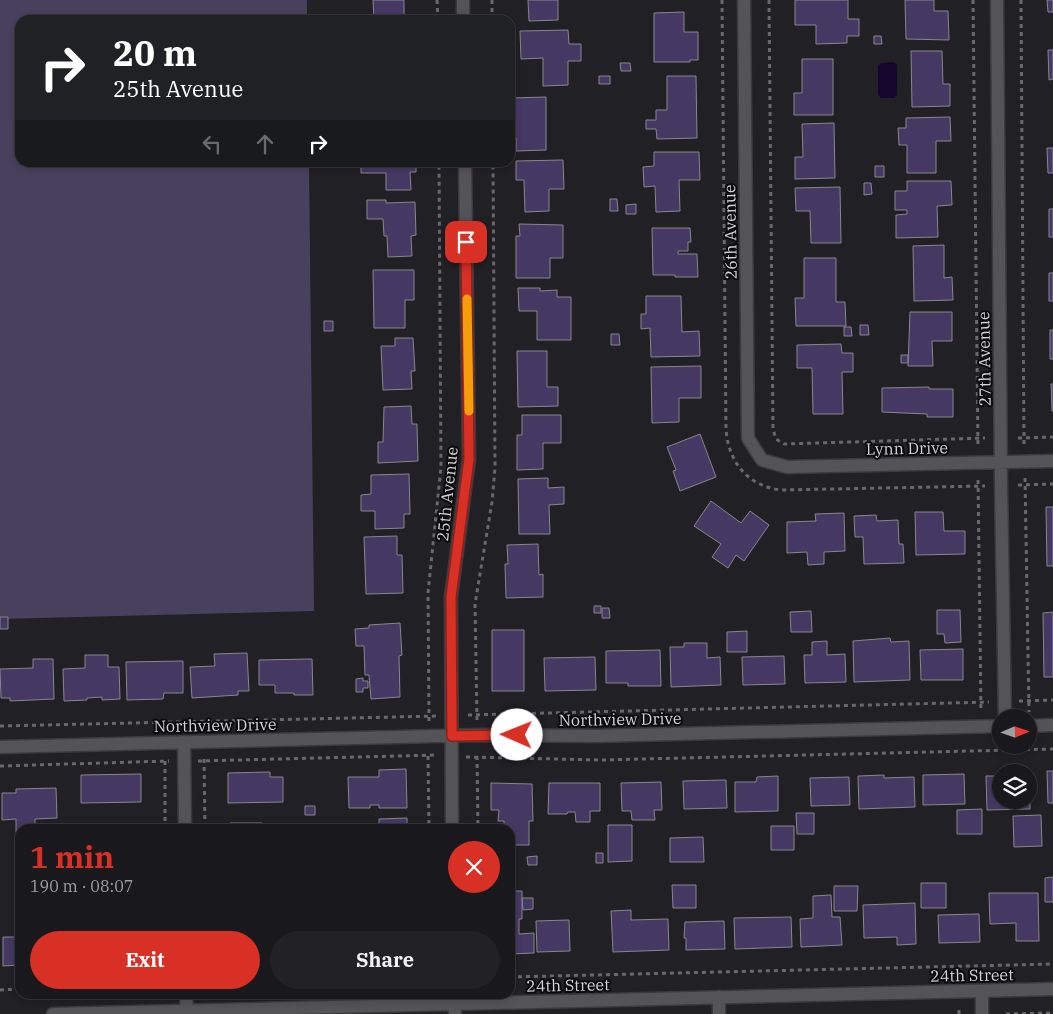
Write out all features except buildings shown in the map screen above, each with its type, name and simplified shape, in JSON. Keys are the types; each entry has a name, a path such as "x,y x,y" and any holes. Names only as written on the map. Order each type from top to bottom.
{"street":[{"path":"463,0 463,15"},
{"name":"26th Avenue","path":"744,0 748,438 762,460"},
{"name":"27th Avenue","path":"997,0 1005,709"},
{"name":"25th Avenue","path":"452,824 451,597 469,459 465,167"},
{"name":"Lynn Drive","path":"762,460 787,467 1053,461"},
{"path":"1038,721 1053,725"},
{"name":"Northview Drive","path":"0,747 452,736 606,736 992,726"},
{"path":"184,742 185,824"},
{"name":"24th Street","path":"53,1014 1053,989"},
{"path":"982,991 982,1014"},
{"path":"719,997 719,1014"},
{"path":"186,999 187,1012"}],"path":[{"path":"437,0 438,15"},
{"path":"492,0 492,15"},
{"path":"722,0 726,430 730,453 738,467 751,480 765,487 782,490 985,486"},
{"path":"769,0 774,435 776,439 784,444 986,438"},
{"path":"973,0 978,446"},
{"path":"1021,0 1024,444"},
{"path":"429,724 428,593 441,467 439,167"},
{"path":"477,722 475,604 492,502 495,460 493,167"},
{"path":"1018,438 1053,437"},
{"path":"1025,478 1029,709"},
{"path":"978,480 981,714"},
{"path":"1018,485 1053,484"},
{"path":"1017,701 1053,700"},
{"path":"467,715 992,702"},
{"path":"0,726 438,716"},
{"path":"429,748 429,824"},
{"path":"478,748 478,824"},
{"path":"466,757 601,760 1053,749"},
{"path":"198,761 438,755"},
{"path":"164,756 165,824"},
{"path":"204,756 205,824"},
{"path":"0,766 170,762"},
{"path":"515,977 1053,964"},
{"path":"0,990 15,989"},
{"path":"1007,1005 1006,1014 1053,1013"},
{"path":"959,1006 959,1014"}],"shaded area":[{"path":"0,0 307,0 307,15 15,15 15,167 309,167 314,611 0,619"},
{"path":"894,62 897,65 897,95 894,98 881,98 878,94 878,66 881,63"}],"slow traffic":[{"path":"467,299 469,411"}],"route":[{"path":"466,242 469,459 451,597 452,736 517,735"}]}
